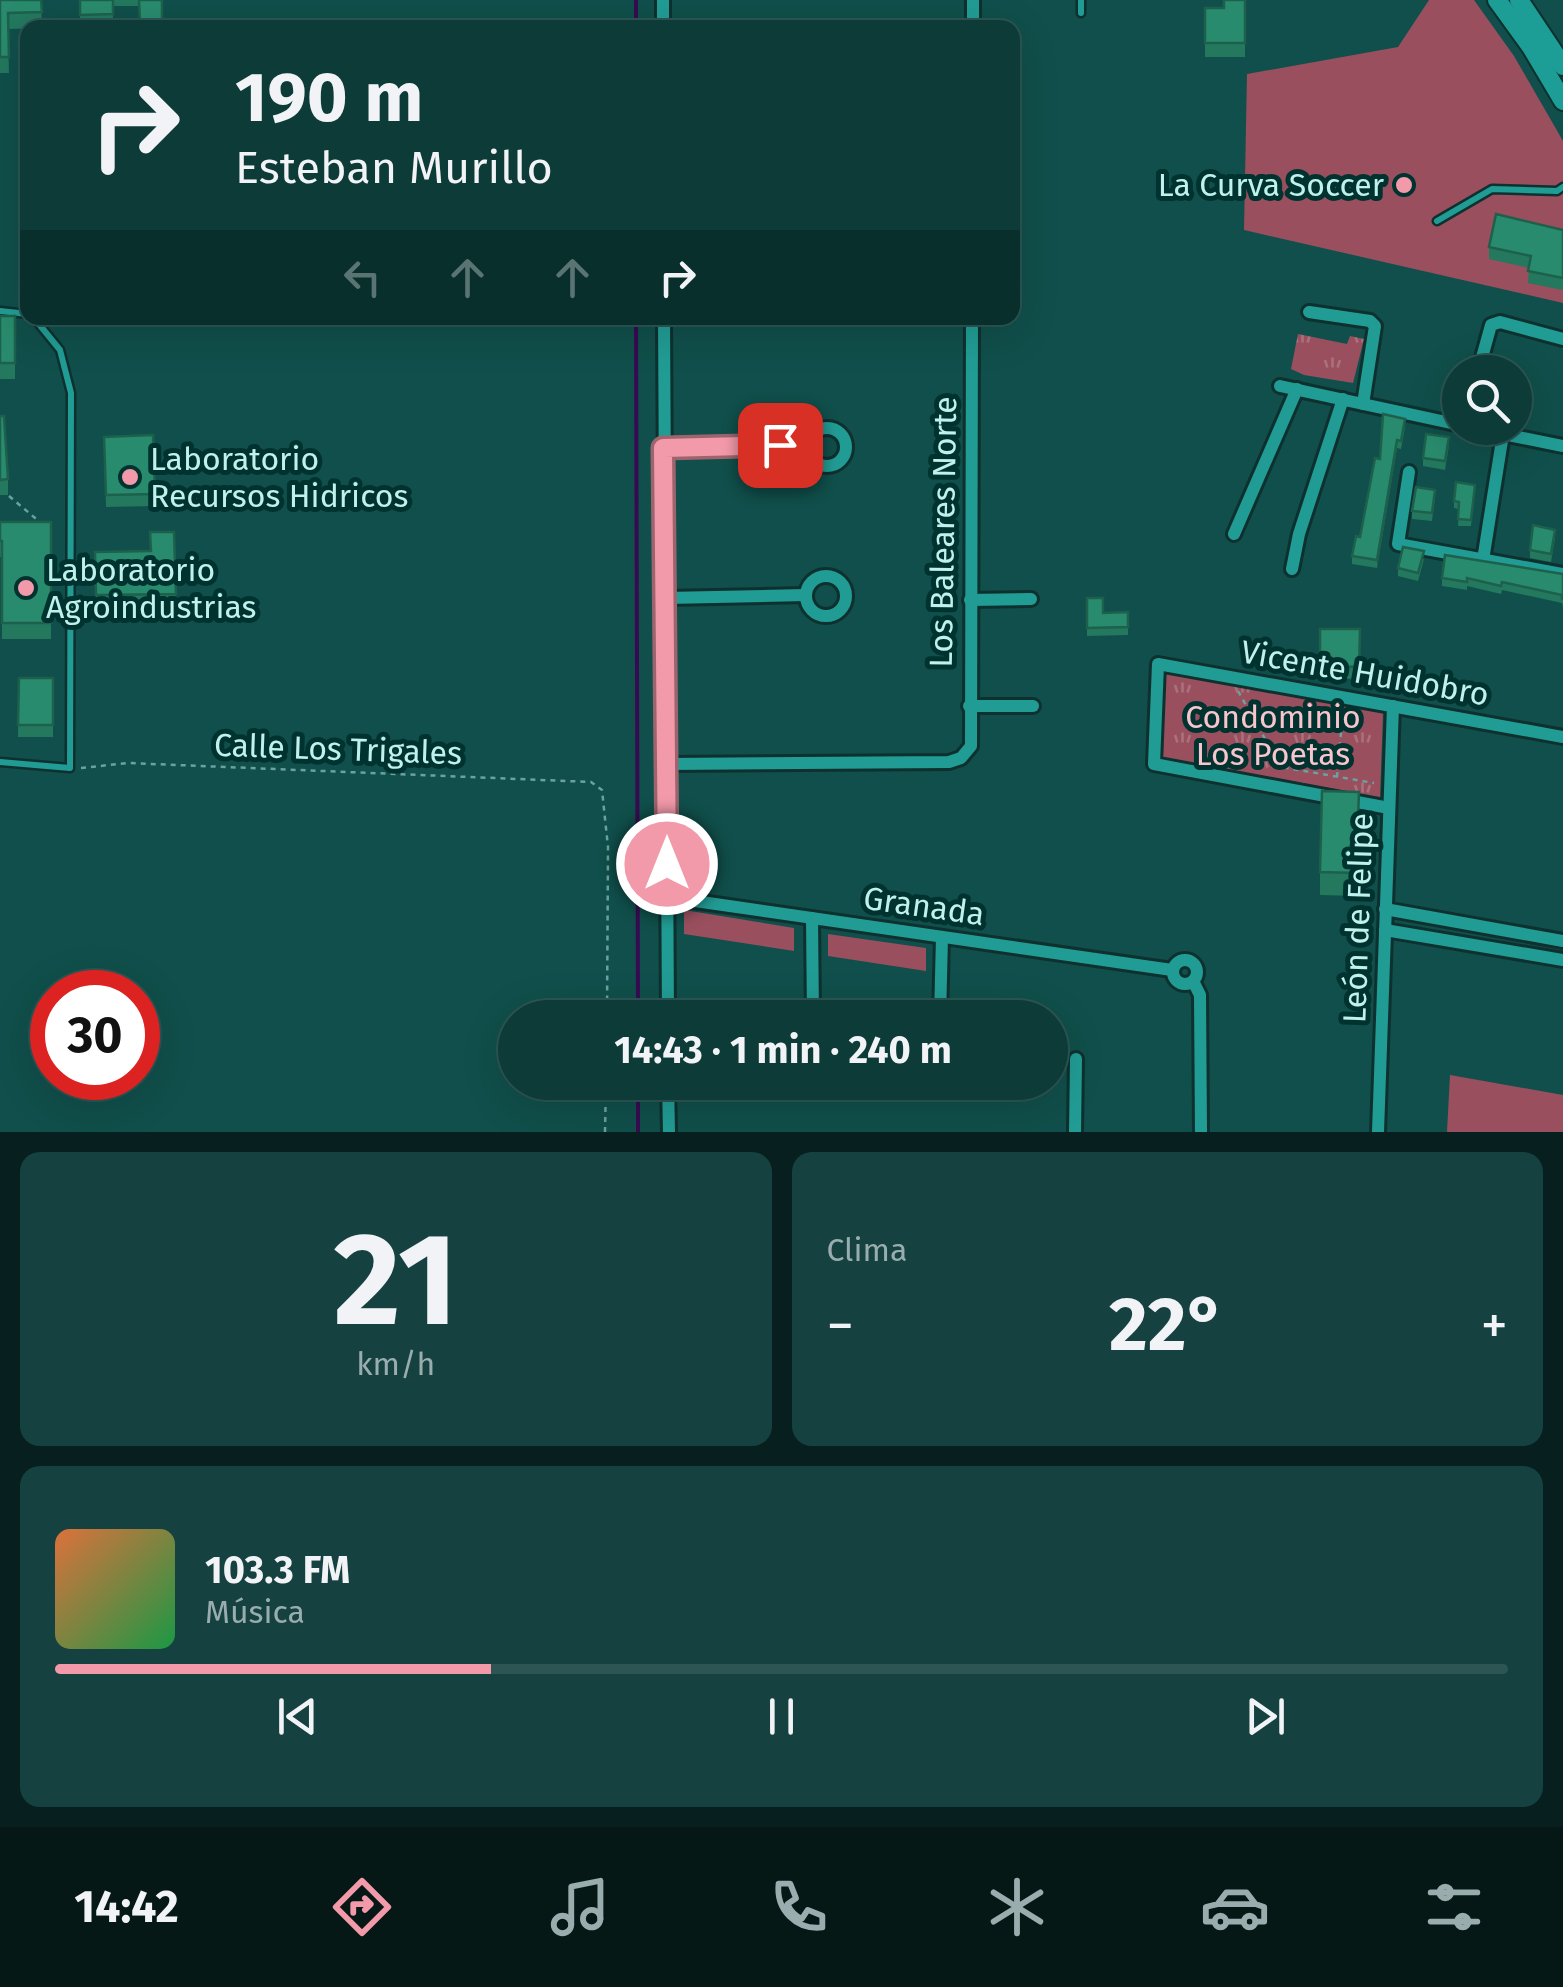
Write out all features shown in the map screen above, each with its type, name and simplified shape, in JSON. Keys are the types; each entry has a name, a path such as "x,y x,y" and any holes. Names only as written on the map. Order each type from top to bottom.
{"main road":[{"path":"1496,0 1563,101"},
{"path":"1518,0 1563,66"}],"street":[{"path":"1309,312 1375,326 1363,404"},
{"path":"1483,355 1491,324 1500,322 1563,339"},
{"path":"664,325 668,1000"},
{"name":"Los Baleares Norte","path":"667,764 949,762 961,758 970,746 972,325"},
{"path":"1280,386 1442,421"},
{"path":"1234,534 1297,389"},
{"path":"1292,570 1299,534 1343,399"},
{"path":"1532,440 1563,446"},
{"path":"1483,560 1501,445"},
{"path":"663,448 808,446"},
{"path":"1409,472 1398,544 1563,574"},
{"path":"666,598 806,596"},
{"path":"970,600 1031,600"},
{"name":"Vicente Huidobro","path":"1335,798 1154,764 1158,664 1563,737"},
{"path":"969,706 1033,706"},
{"name":"León de Felipe","path":"1378,1132 1393,706"},
{"path":"1335,798 1389,808"},
{"name":"Granada","path":"668,897 1172,970 1180,960 1192,962 1197,974 1193,981 1200,995 1201,1132"},
{"path":"1385,930 1561,960 1563,941 1386,909"},
{"path":"812,918 813,1000"},
{"path":"940,1000 942,937"},
{"path":"1076,1059 1076,1132"},
{"path":"668,1100 669,1132"}],"lane":[{"path":"1081,0 1081,13"},
{"path":"1438,221 1492,189 1558,191 1563,187"},
{"path":"0,762 70,768 72,393 60,350 38,325"}],"path":[{"path":"8,495 51,532"},
{"path":"80,556 94,568"},
{"path":"1230,676 1281,767 1390,786"},
{"path":"1335,798 1344,697"},
{"name":"Calle Los Trigales","path":"70,768 128,762 591,782 602,790 608,847 606,1000"},
{"path":"605,1132 606,1100"}],"green space":[{"name":"La Curva Soccer","path":"1429,0 1474,0 1514,56 1563,141 1563,303 1244,230 1247,74 1398,47"},
{"path":"1298,334 1347,344 1350,336 1364,339 1353,383 1291,369"},
{"name":"Condominio Los Poetas","path":"1164,673 1383,713 1380,797 1163,758"},
{"path":"684,910 794,928 794,951 684,934"},
{"path":"828,934 926,948 926,971 828,956"},
{"path":"1450,1075 1563,1095 1563,1132 1447,1132"}],"building":[{"path":"0,0 41,0 42,12 8,13 9,57 0,57"},
{"path":"80,0 113,0 113,14 80,15"},
{"path":"139,0 162,0 162,20 140,20"},
{"path":"1224,0 1245,0 1245,43 1205,43 1205,8 1224,8"},
{"path":"1496,214 1563,230 1563,278 1528,271 1531,256 1489,247"},
{"path":"0,316 15,316 15,363 0,363"},
{"path":"1383,414 1405,419 1401,441 1397,440 1377,560 1352,556 1356,536 1360,537 1375,458 1380,459"},
{"path":"0,416 4,416 8,479 0,480"},
{"path":"1426,434 1442,436 1442,445 1448,445 1445,461 1423,458"},
{"name":"Laboratorio Recursos Hidricos","path":"153,435 155,494 106,495 104,437"},
{"path":"1456,482 1475,485 1471,520 1458,519 1459,502 1454,501"},
{"path":"1416,487 1435,490 1432,513 1412,511"},
{"name":"Laboratorio Agroindustrias","path":"0,522 51,522 51,623 2,623"},
{"path":"1533,525 1555,530 1551,554 1530,550"},
{"path":"150,532 174,532 176,594 96,595 95,552 151,551"},
{"path":"1403,547 1424,551 1418,573 1398,568"},
{"path":"1445,555 1563,574 1563,599 1562,595 1502,582 1501,586 1467,578 1467,582 1442,578"},
{"path":"1087,598 1103,598 1103,613 1128,612 1128,627 1087,628"},
{"path":"1320,629 1360,629 1359,667 1320,666"},
{"path":"19,678 53,678 53,725 18,725"},
{"path":"1322,791 1359,792 1356,873 1320,872"}],"waterway":[{"path":"636,0 636,20"},
{"path":"636,325 638,1000"},
{"path":"638,1100 638,1132"}],"place":[{"name":"La Curva Soccer","path":"1404,185"},
{"name":"Laboratorio Recursos Hidricos","path":"130,477"},
{"name":"Laboratorio Agroindustrias","path":"26,588"}],"route":[{"path":"667,864 663,448 780,445"}]}
